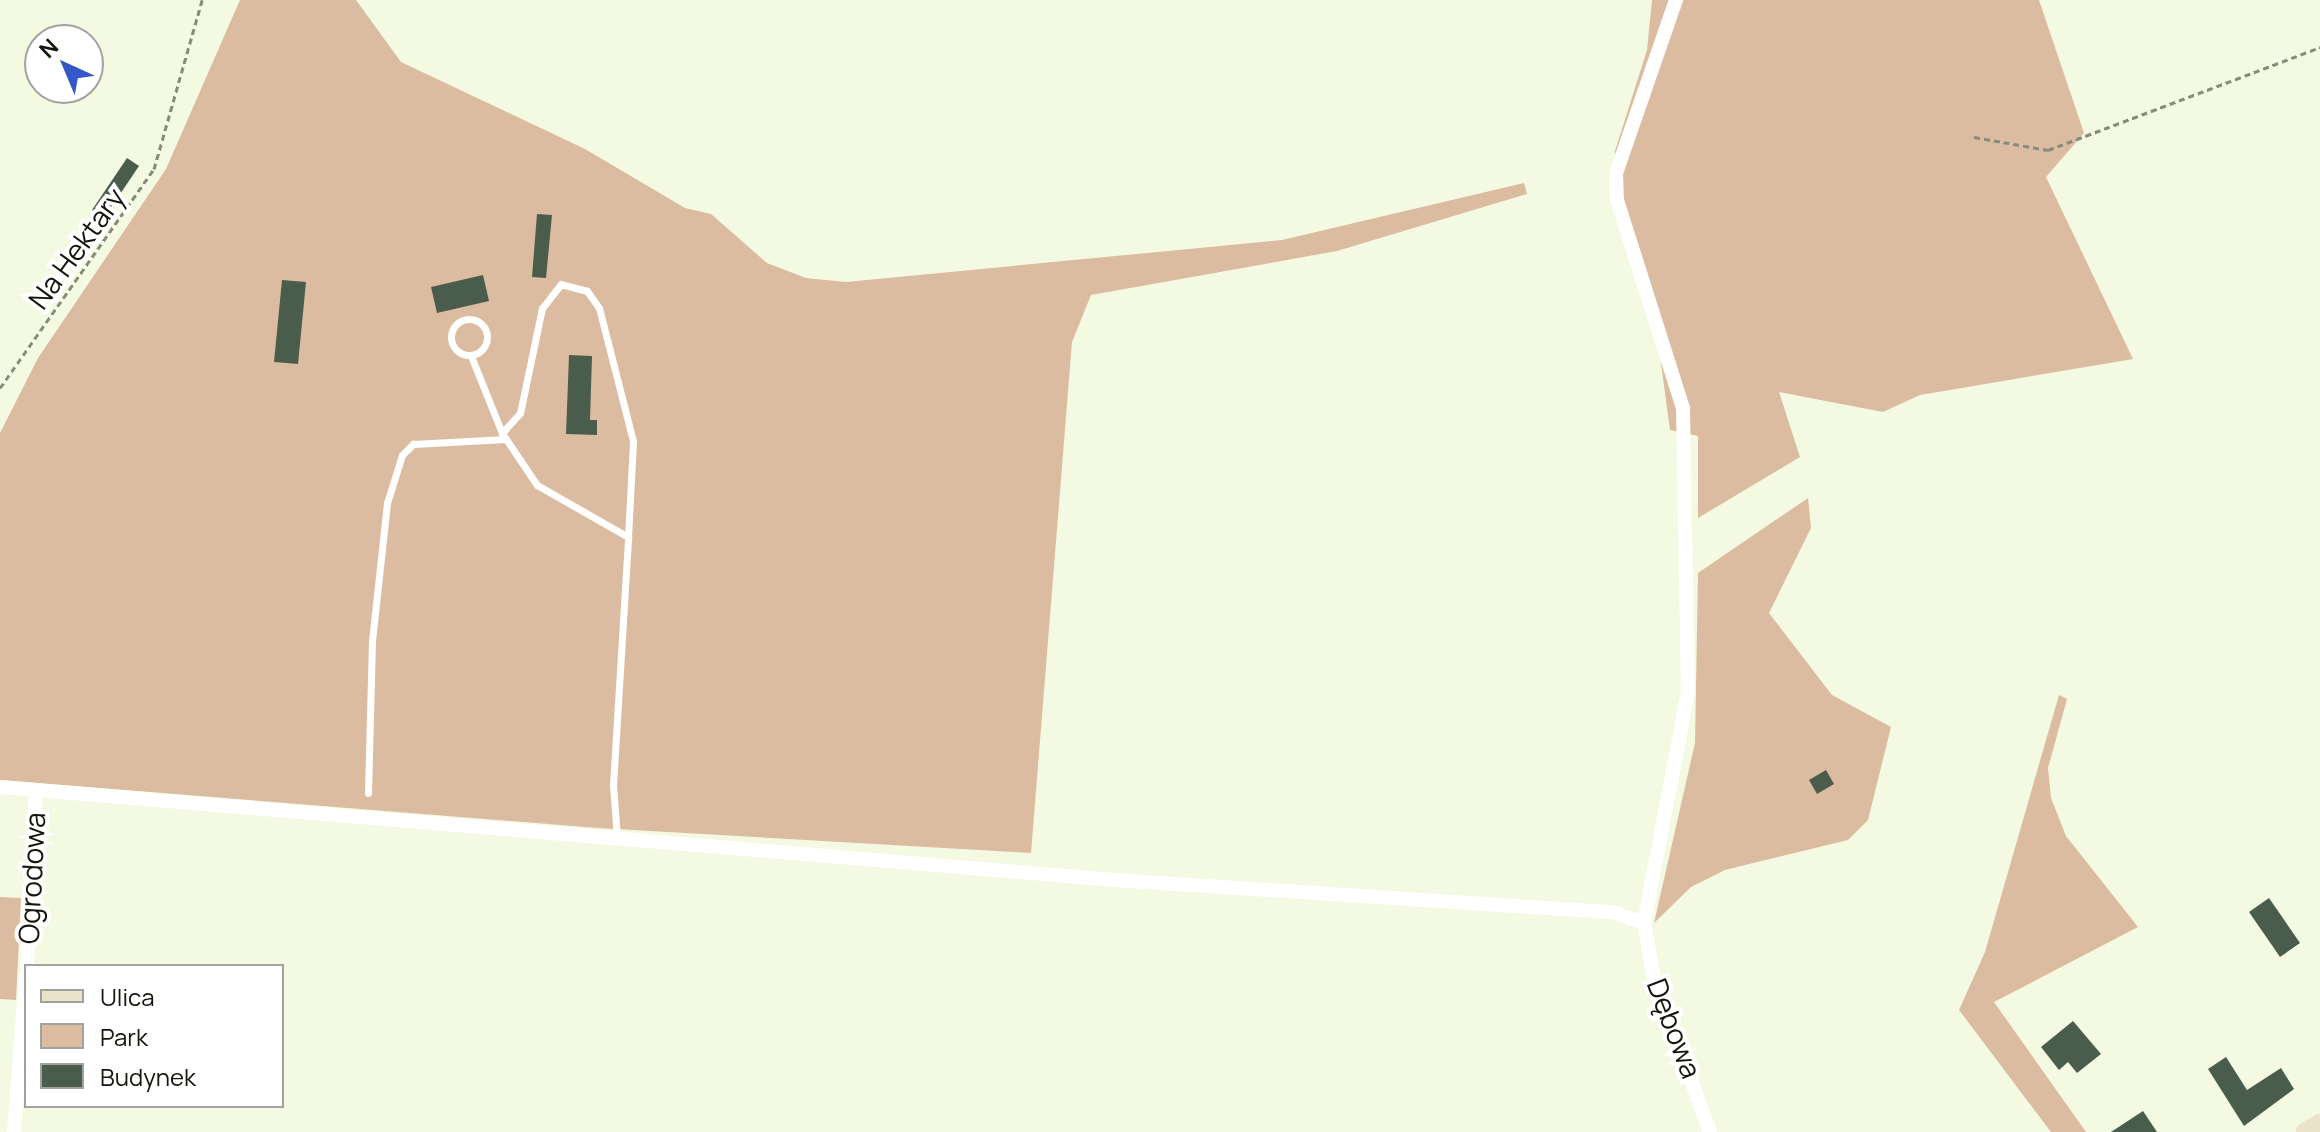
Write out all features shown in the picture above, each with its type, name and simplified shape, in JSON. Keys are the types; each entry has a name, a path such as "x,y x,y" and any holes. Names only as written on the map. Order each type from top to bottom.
{"street":[{"path":"0,787 618,840 1503,910 1612,912 1644,923 1688,692 1683,408 1623,226 1616,173 1676,0"},
{"name":"Ogrodowa","path":"27,964 36,791"},
{"name":"Dębowa","path":"1644,923 1653,974 1710,1132"},
{"name":"Ogrodowa","path":"14,1132 24,1001"},
{"path":"2306,1132 2320,1124"}],"lane":[{"path":"504,436 520,413 547,297 561,284 587,291 599,308 633,441 613,785 618,840"},
{"path":"471,356 483,350 488,334 472,318 452,330 452,345 471,356 504,436 537,485 628,537"},
{"path":"368,793 373,627 387,503 402,455 413,444 504,436"}],"path":[{"name":"Na Hektary","path":"0,388 154,169 202,0"},
{"path":"1974,137 2048,150 2320,47"}],"green space":[{"path":"240,0 356,0 401,62 585,149 685,208 711,214 767,263 806,278 846,282 1282,240 1524,183 1527,194 1337,251 1091,295 1072,342 1031,853 598,828 0,780 0,433 38,358 166,169"},
{"path":"1652,0 2039,0 2084,133 2046,177 2133,359 1920,395 1883,412 1779,392 1800,457 1698,518 1698,436 1670,430 1660,356 1615,208 1615,151 1647,50"},
{"path":"1808,498 1811,528 1769,613 1832,695 1891,727 1868,820 1848,840 1725,870 1691,887 1654,923 1695,743 1698,573"},
{"path":"2059,695 2067,699 2048,768 2051,798 2066,836 2138,927 1994,1002 2086,1132 2051,1132 1959,1010 1985,952"},
{"path":"0,897 21,898 16,1000 0,999"}],"building":[{"path":"127,158 139,166 104,218 92,210"},
{"path":"537,214 552,215 546,278 532,277"},
{"path":"483,275 489,301 437,313 431,287"},
{"path":"282,280 306,282 298,364 274,362"},
{"path":"569,355 592,356 590,420 597,420 597,435 566,434"},
{"path":"1826,770 1834,784 1817,794 1809,780"},
{"path":"2269,898 2300,943 2280,957 2249,912"},
{"path":"2073,1021 2101,1054 2077,1073 2068,1062 2059,1070 2041,1047"},
{"path":"2226,1057 2247,1090 2281,1068 2294,1089 2244,1126 2208,1069"},
{"path":"2143,1111 2157,1132 2111,1132"}]}
